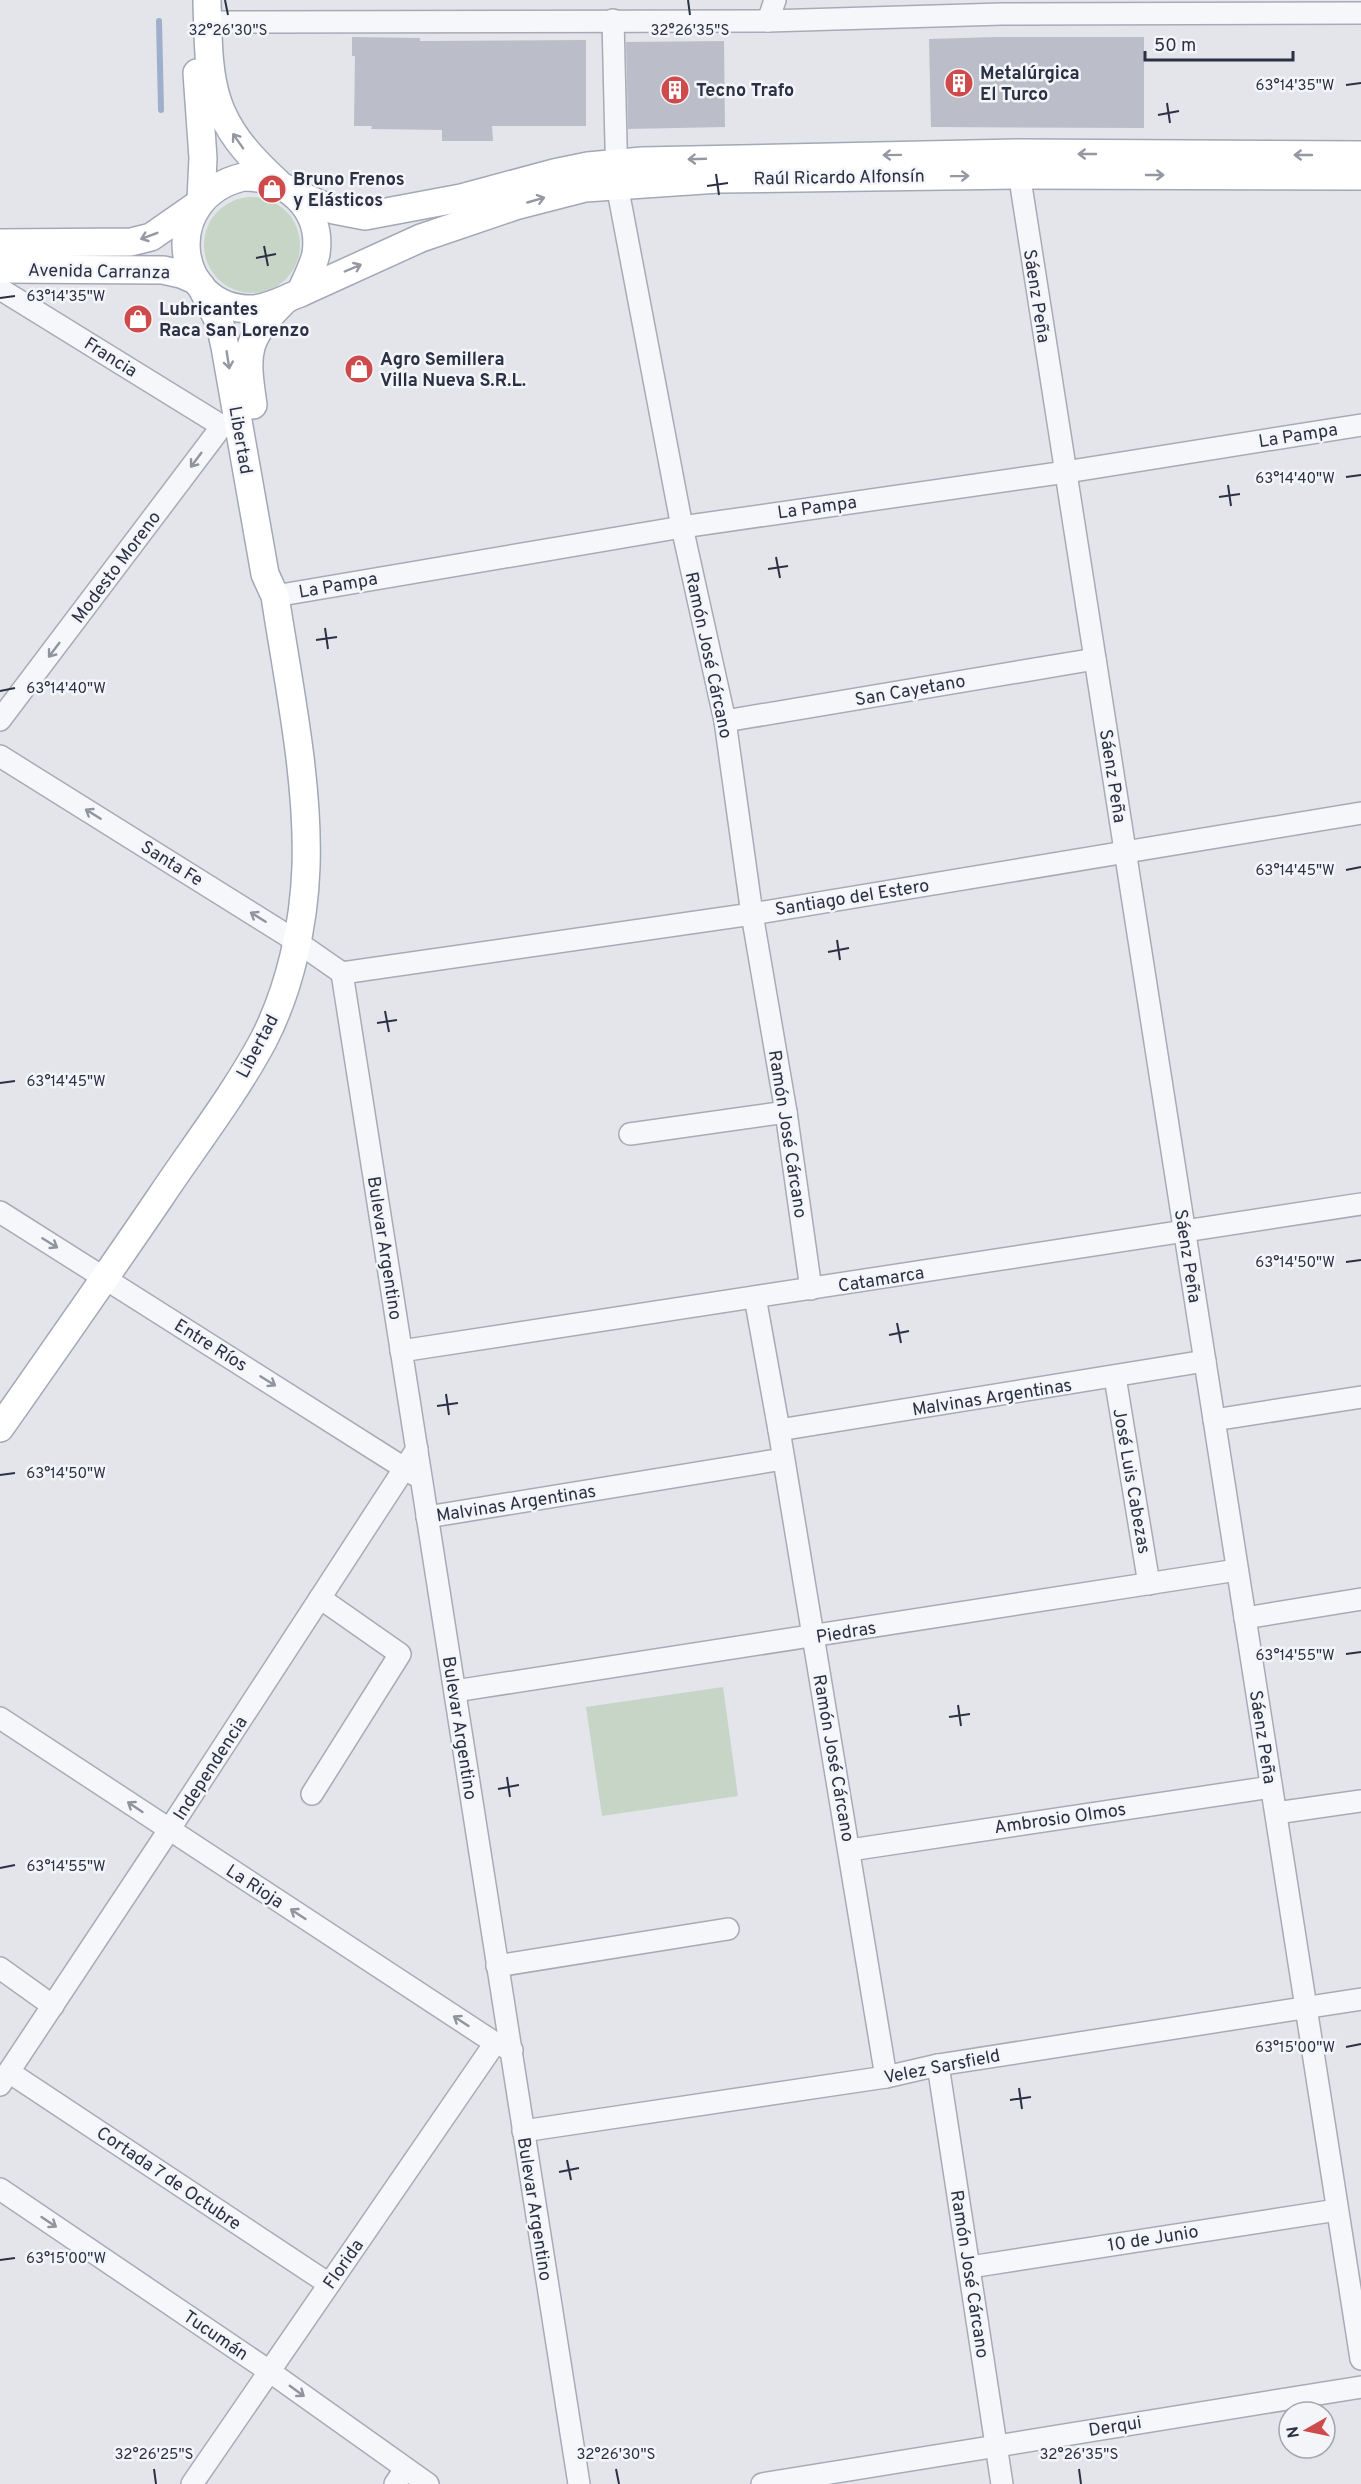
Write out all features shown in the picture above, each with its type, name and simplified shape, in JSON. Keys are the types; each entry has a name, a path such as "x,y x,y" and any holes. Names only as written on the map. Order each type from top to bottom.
{"main road":[{"path":"203,7 214,96 237,141 286,188 310,214 316,238 314,264 294,295 266,307 243,308 220,301 199,284 189,265 185,247 189,220 199,202 219,185 237,179 254,177 286,188"},
{"path":"199,202 203,158 203,7"},
{"name":"Raúl Ricardo Alfonsín","path":"1017,164 1361,155"},
{"name":"Raúl Ricardo Alfonsín","path":"294,295 392,250 465,222 617,174 718,158 1017,164 1361,176"},
{"name":"Raúl Ricardo Alfonsín","path":"286,188 334,210 365,216 461,198 554,173 617,174"},
{"name":"Avenida Carranza","path":"0,243 131,242 151,237 199,202"},
{"name":"Avenida Carranza","path":"0,269 163,270 181,274 199,284"},
{"name":"Libertad","path":"0,1428 250,1064 275,1014 296,941 306,869 305,810 275,596 265,574 230,425 220,324 199,284"},
{"name":"Libertad","path":"275,596 279,570 248,373 249,351 257,330 294,295"}],"street":[{"path":"768,21 775,0"},
{"path":"203,7 614,20 768,21 1002,14 1361,13"},
{"name":"Ramón José Cárcano","path":"614,20 617,174 682,526 725,721 752,914 786,1112 811,1289"},
{"name":"Sáenz Peña","path":"1017,164 1361,2359"},
{"name":"Francia","path":"0,289 230,425"},
{"name":"Modesto Moreno","path":"0,720 230,425"},
{"name":"La Pampa","path":"275,596 682,526 1066,472 1361,425"},
{"name":"San Cayetano","path":"725,721 1095,659"},
{"name":"Santa Fe","path":"0,756 296,941 342,973"},
{"name":"Santiago del Estero","path":"342,973 752,914 1361,813"},
{"name":"Bulevar Argentino","path":"342,973 417,1449"},
{"path":"630,1134 786,1112"},
{"name":"Catamarca","path":"401,1351 1361,1204"},
{"name":"Entre Ríos","path":"0,1212 413,1473"},
{"name":"Ramón José Cárcano","path":"755,1297 850,1850 886,2077"},
{"name":"Malvinas Argentinas","path":"779,1430 1205,1362"},
{"name":"José Luis Cabezas","path":"1114,1377 1149,1584"},
{"path":"1214,1420 1361,1397"},
{"name":"Independencia","path":"5,2078 320,1599 413,1473 417,1449"},
{"name":"Malvinas Argentinas","path":"427,1517 783,1459"},
{"name":"Bulevar Argentino","path":"413,1473 427,1517 498,1966 503,2047 523,2131 579,2484"},
{"name":"Piedras","path":"455,1691 1237,1570"},
{"path":"312,1794 400,1654 320,1599"},
{"path":"1245,1618 1361,1599"},
{"name":"La Rioja","path":"0,1718 503,2047"},
{"name":"Ambrosio Olmos","path":"850,1850 1271,1787"},
{"path":"1276,1813 1361,1801"},
{"path":"498,1966 728,1929"},
{"path":"0,1968 53,2006"},
{"name":"Velez Sarsfield","path":"523,2131 886,2077 938,2065 1361,1999"},
{"name":"Florida","path":"192,2484 329,2284 503,2047"},
{"name":"Ramón José Cárcano","path":"938,2065 1002,2484"},
{"name":"Cortada 7 de Octubre","path":"5,2078 329,2284"},
{"name":"Tucumán","path":"0,2190 269,2371 400,2476 428,2484"},
{"name":"10 de Junio","path":"970,2267 1337,2210"},
{"name":"Derqui","path":"762,2484 1361,2386"}],"green space":[{"path":"252,197 270,201 286,211 296,227 300,245 296,263 286,279 270,289 252,293 234,289 218,279 208,263 204,245 208,227 218,211 234,201"},
{"path":"723,1687 738,1796 602,1816 586,1707"}],"building":[{"path":"352,37 420,38 420,41 586,40 586,126 492,126 493,141 442,141 442,130 371,129 372,126 354,126 355,56 352,56"},
{"path":"1144,37 1144,128 931,127 929,39"},
{"name":"Tecno Trafo","path":"724,41 725,127 628,129 626,42"}],"waterway":[{"path":"159,21 161,110"}],"place":[{"name":"Metalúrgica El Turco","path":"959,83"},
{"name":"Tecno Trafo","path":"675,90"},
{"name":"Bruno Frenos y Elásticos","path":"272,189"},
{"name":"Lubricantes Raca San Lorenzo","path":"138,319"},
{"name":"Agro Semillera Villa Nueva S.R.L.","path":"359,369"}]}
